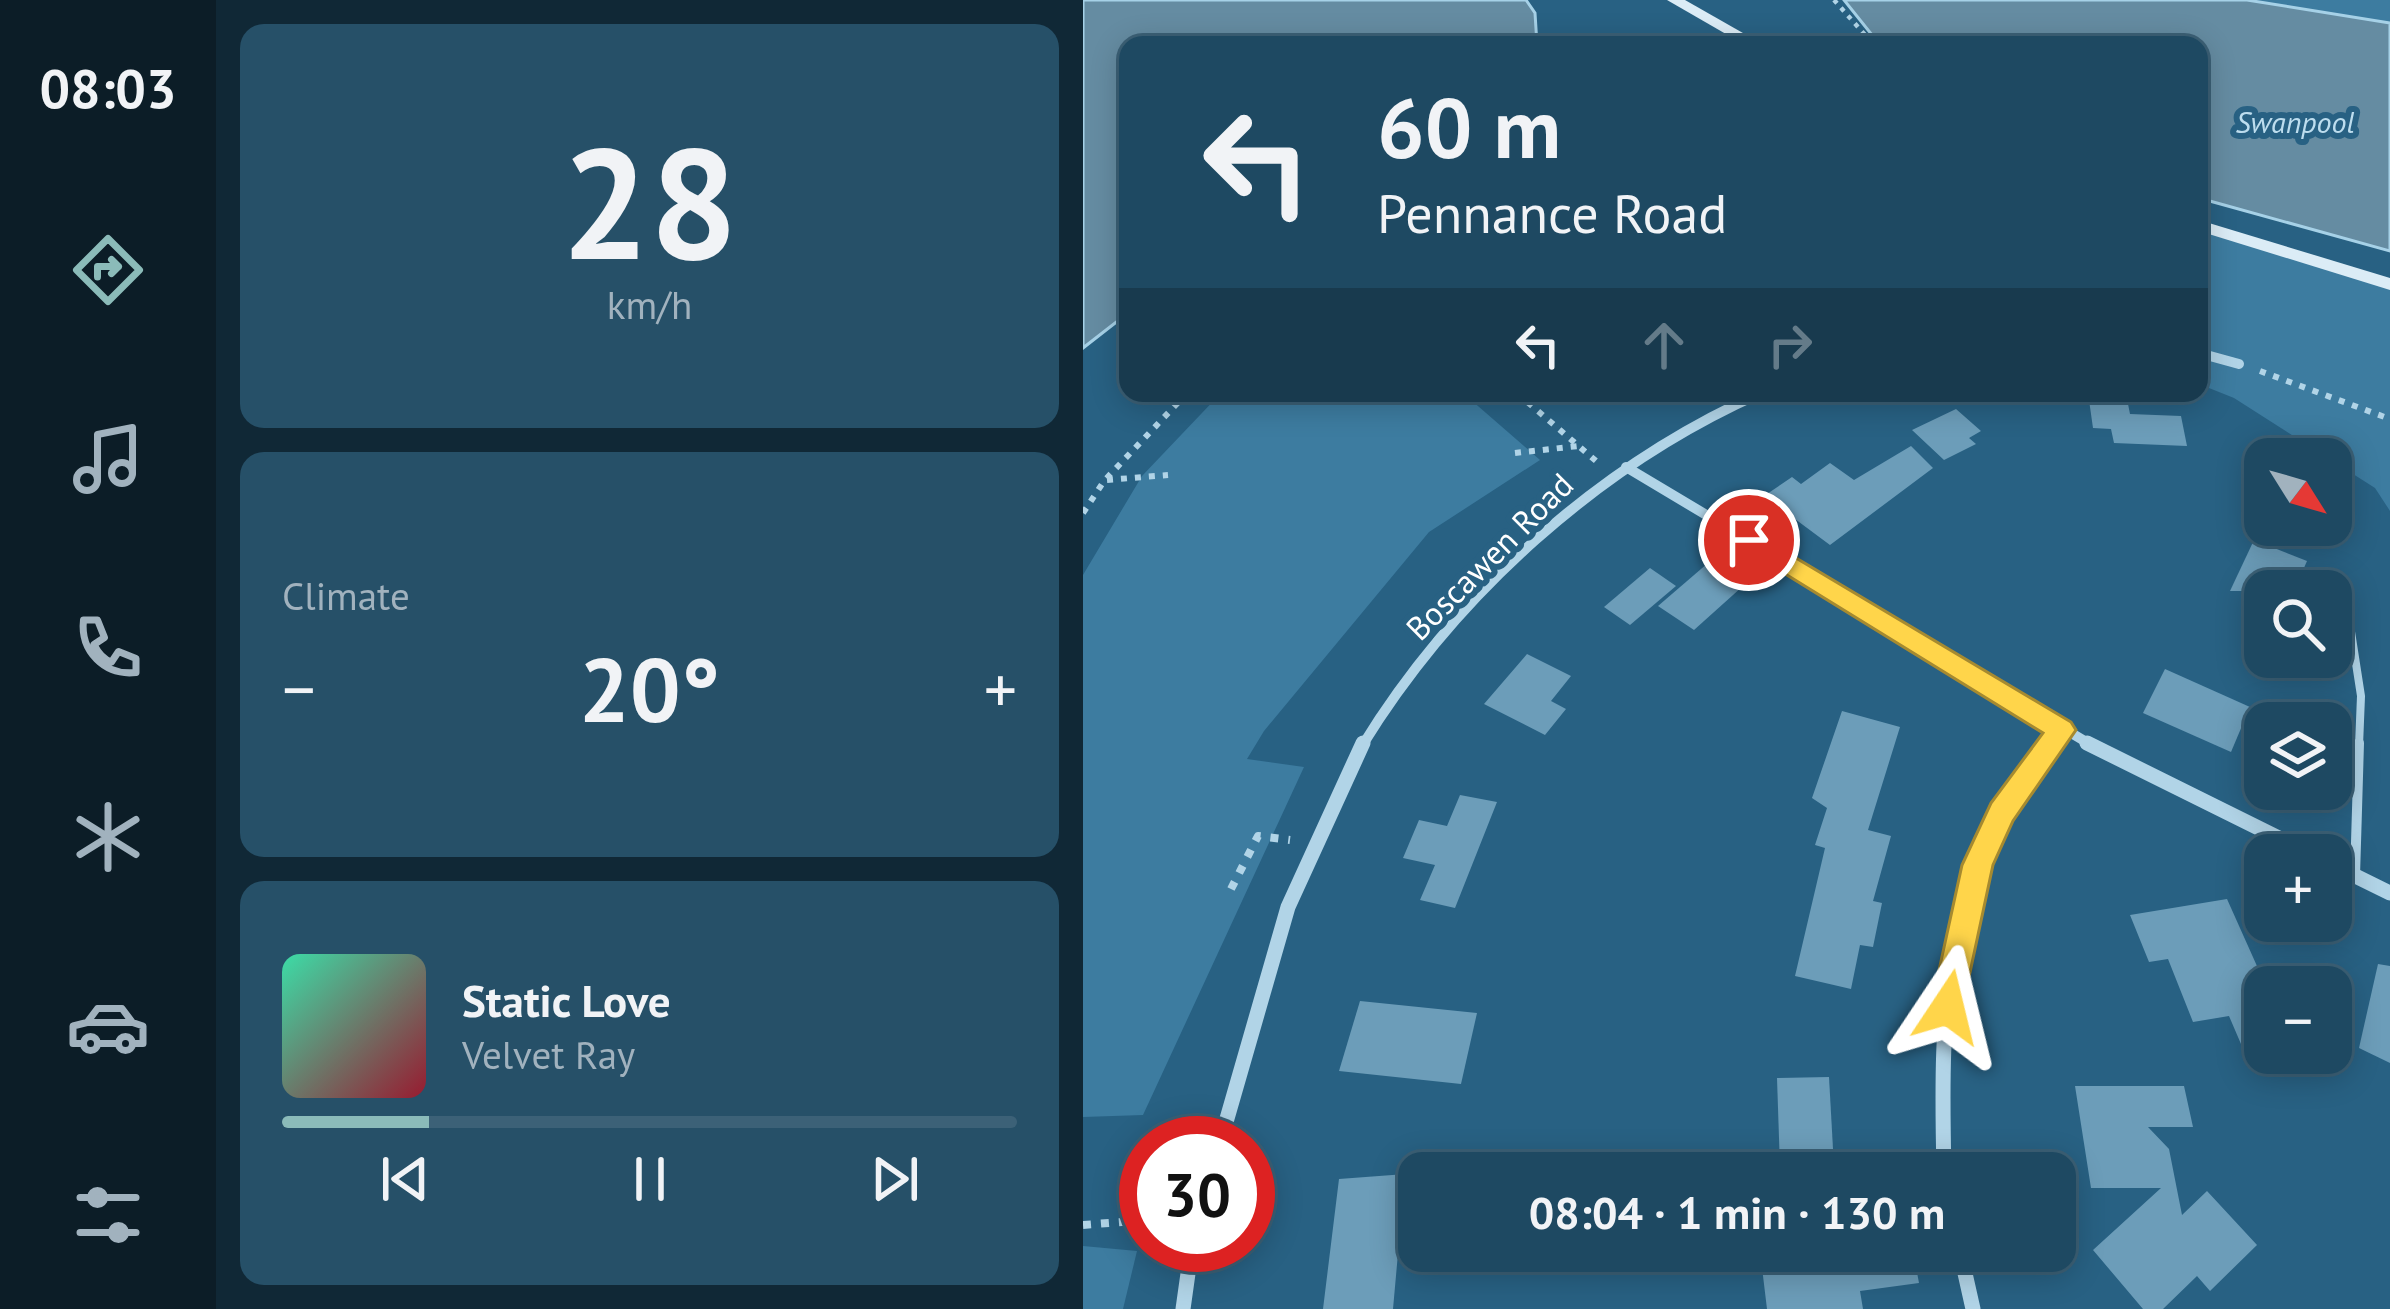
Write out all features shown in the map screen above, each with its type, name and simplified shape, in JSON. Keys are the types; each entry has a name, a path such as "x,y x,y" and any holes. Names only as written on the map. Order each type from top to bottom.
{"street":[{"path":"1682,2 1741,36"},
{"path":"2208,228 2390,284"},
{"path":"2208,355 2239,364"},
{"name":"Boscawen Road","path":"1228,1116 1289,905 1367,737 1444,637 1619,471 1711,411 1736,402"},
{"path":"1619,471 2061,730 2271,834"},
{"path":"1943,1152 1941,1049 1962,925 1978,865 2001,812 2061,730"},
{"path":"2352,874 2390,893"},
{"path":"1183,1309 1188,1272"},
{"path":"1965,1272 1973,1309"}],"lane":[{"path":"2352,638 2361,696 2355,876"}],"path":[{"path":"1834,0 1866,36"},
{"path":"2239,364 2390,419"},
{"path":"1083,513 1104,481 1179,402"},
{"path":"1527,402 1578,446 1619,471"},
{"path":"1515,453 1578,446"},
{"path":"1104,481 1169,476"},
{"path":"1231,890 1258,836 1318,843"},
{"path":"1083,1225 1119,1222"}],"shaded area":[{"path":"2247,0 2390,0 2390,23"},
{"path":"2208,228 2390,284 2390,511 2375,488 2352,473 2352,438 2297,438 2234,398 2208,388"},
{"path":"1212,402 1473,402 1540,460 1429,532 1264,731 1247,759 1304,767 1143,1115 1083,1117 1083,575 1142,476"},
{"path":"1083,1246 1119,1249 1119,1272 1132,1272 1123,1309 1083,1309"}],"water":[{"path":"1083,0 1526,0 1535,13 1536,36 1119,36 1119,320 1083,348"},
{"name":"Swanpool","path":"1844,0 2247,0 2390,23 2390,251 2208,200 2208,36 1873,36"}],"building":[{"path":"2089,402 2128,402 2130,414 2181,416 2187,446 2114,443 2111,429 2093,428"},
{"path":"1956,409 1981,431 1969,438 1976,444 1944,460 1912,430"},
{"path":"1911,446 1933,468 1830,545 1764,496 1792,477 1801,484 1830,463 1854,480"},
{"path":"2251,546 2269,546 2307,561 2303,570 2244,570 2244,591 2230,591"},
{"path":"1708,563 1743,586 1694,630 1658,606"},
{"path":"1650,568 1676,586 1630,625 1604,607"},
{"path":"1527,654 1571,676 1551,701 1566,709 1545,735 1484,704"},
{"path":"2165,669 2244,704 2244,721 2231,752 2143,713"},
{"path":"1842,711 1900,727 1868,830 1891,836 1873,901 1882,903 1873,947 1860,945 1851,989 1795,976 1825,848 1815,845 1827,808 1812,798"},
{"path":"1460,795 1497,802 1455,908 1420,900 1435,865 1403,858 1419,820 1447,826"},
{"path":"2227,899 2257,966 2244,966 2244,1044 2229,1016 2193,1022 2168,959 2149,962 2130,915"},
{"path":"2378,964 2390,966 2390,1063 2359,1048"},
{"path":"1360,1001 1477,1013 1461,1084 1339,1071"},
{"path":"1829,1077 1833,1152 1779,1152 1777,1078"},
{"path":"2075,1086 2184,1086 2193,1127 2148,1127 2169,1149 2182,1215 2207,1191 2257,1245 2210,1291 2197,1276 2163,1309 2143,1309 2093,1250 2161,1188 2091,1188"},
{"path":"1398,1175 1393,1309 1323,1309 1339,1179"},
{"path":"1763,1272 1917,1272 1919,1283 1860,1291 1863,1309 1767,1309"}],"route":[{"path":"1749,540 2061,730 2001,812 1978,865 1948,1007"}]}
